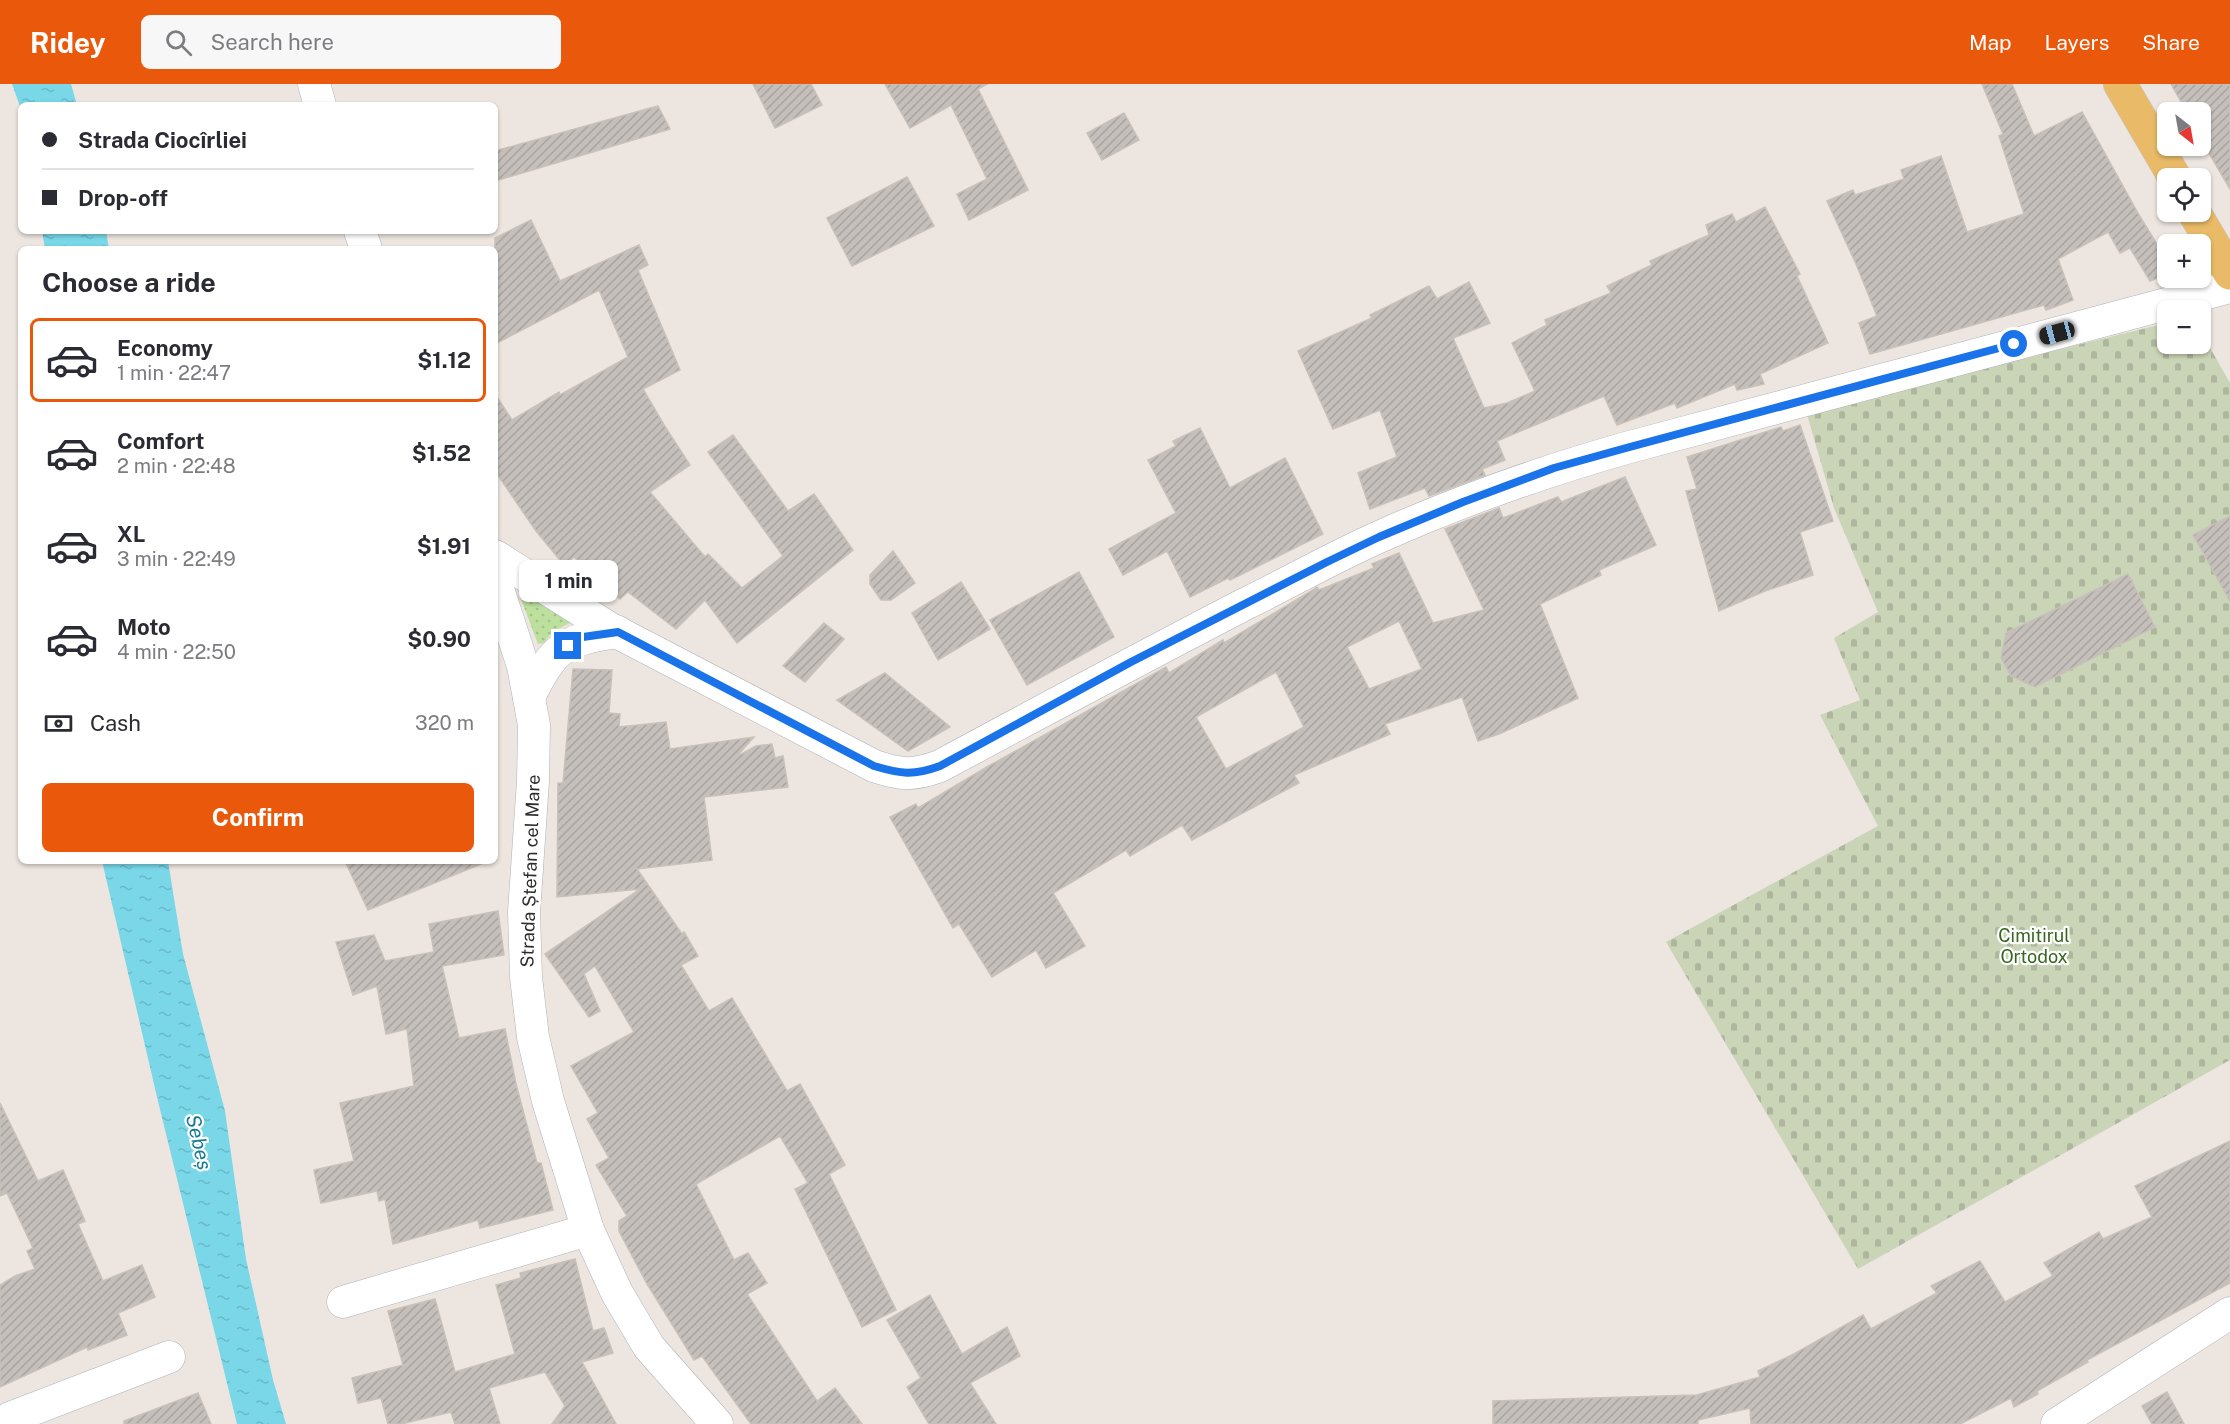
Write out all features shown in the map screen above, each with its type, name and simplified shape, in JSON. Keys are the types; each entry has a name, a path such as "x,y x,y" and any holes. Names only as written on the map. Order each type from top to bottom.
{"main road":[{"path":"2120,84 2169,168"},
{"path":"2200,222 2230,273"}],"street":[{"path":"314,84 319,102"},
{"path":"498,558 618,632 874,766 899,774 920,773 940,766 1131,662 1337,557 1473,498 1554,468 2230,287"},
{"name":"Strada Ștefan cel Mare","path":"498,589 523,666 534,725 524,912 526,977 533,1037 548,1101 588,1230 617,1293 649,1347 717,1424"},
{"path":"529,697 554,654 583,637 618,632"},
{"path":"343,1302 588,1230"},
{"path":"2057,1424 2140,1373 2230,1313"},
{"path":"8,1416 169,1357"}],"green space":[{"name":"Cimitirul Ortodox","path":"2157,325 2157,354 2211,354 2211,350 2230,383 2230,1060 1858,1269 1666,942 1878,826 1820,715 1860,700 1834,638 1878,612 1834,508 1806,411"},
{"path":"525,593 573,622 550,635 544,643 538,644 521,599"}],"water":[{"path":"12,84 71,84 76,102 18,102"},
{"path":"42,234 106,234 108,246 44,246"},
{"name":"Sebeș","path":"103,864 168,864 183,954 225,1111 246,1259 273,1380 286,1424 237,1424"}],"building":[{"path":"753,84 811,84 822,105 775,128"},
{"path":"885,84 987,84 978,89 1028,190 969,220 957,194 987,179 951,105 910,128"},
{"path":"1982,84 2012,84 2034,136 2082,112 2157,244 2157,278 2150,281 2130,248 2120,253 2108,232 2058,259 2073,300 2046,310 2044,305 1870,354 1859,323 1877,316 1827,201 1853,190 1855,195 1904,179 1901,170 1941,156 1967,232 2024,214 1999,136 2003,134"},
{"path":"2171,84 2230,84 2230,189 2211,156 2211,102 2181,102"},
{"path":"658,106 670,129 498,180 498,150"},
{"path":"1124,113 1139,140 1102,160 1087,133"},
{"path":"907,177 934,226 852,266 827,218"},
{"path":"1765,207 1800,274 1797,276 1828,343 1760,374 1764,384 1737,390 1735,384 1677,408 1675,403 1617,425 1604,396 1497,441 1505,460 1482,469 1485,475 1429,496 1425,488 1370,509 1358,473 1397,457 1380,410 1333,429 1298,351 1372,318 1370,315 1429,286 1437,299 1469,282 1490,323 1453,338 1484,408 1507,403 1535,391 1512,343 1547,325 1545,320 1611,293 1607,286 1652,265 1650,261 1709,235 1706,225 1732,214 1736,222"},
{"path":"531,220 560,281 639,245 648,265 638,270 680,370 643,389 690,465 650,492 705,557 708,554 742,588 783,556 708,452 733,435 788,511 814,494 853,550 737,643 705,600 676,629 628,592 620,599 574,557 564,565 536,531 498,475 498,399 512,420 559,392 560,395 628,357 599,290 498,342 498,246 495,246 495,238"},
{"path":"1800,425 1833,521 1800,532 1813,575 1765,591 1719,611 1686,491 1697,489 1687,457 1781,427 1783,431"},
{"path":"1200,428 1230,488 1285,458 1323,534 1190,597 1167,551 1123,575 1109,549 1176,513 1148,460 1176,446 1173,441"},
{"path":"1625,477 1656,545 1599,570 1601,575 1540,604 1578,698 1499,734 1478,741 1462,697 1385,724 1390,734 1294,775 1299,783 1192,840 1182,825 1130,856 1126,850 1053,893 1085,946 1046,968 1036,950 992,977 959,924 953,928 890,817 916,804 918,808 1166,667 1169,673 1317,587 1319,590 1374,568 1372,564 1399,553 1433,623 1484,610 1445,529 1499,508 1503,518 1558,497 1561,502","holes":["1399,621 1422,669 1369,689 1347,647","1276,672 1304,727 1226,769 1196,717"]},
{"path":"2230,516 2230,601 2193,535"},
{"path":"893,551 915,583 891,600 881,600 870,584 870,575"},
{"path":"1079,572 1114,637 1027,685 990,620"},
{"path":"2128,574 2155,627 2035,687 2011,676 2001,658 2006,633"},
{"path":"961,582 990,629 938,660 912,613"},
{"path":"824,623 844,639 805,682 783,666"},
{"path":"573,669 612,670 609,713 620,714 619,727 666,722 670,749 754,737 736,757 756,746 772,744 775,758 783,756 788,787 704,797 712,860 637,869 682,934 684,932 698,956 681,965 709,1011 732,998 787,1091 800,1084 845,1165 829,1174 896,1310 862,1327 795,1189 808,1183 780,1136 696,1184 734,1260 748,1253 767,1283 747,1294 817,1401 835,1388 862,1424 751,1424 702,1356 694,1360 647,1284 619,1231 619,1221 627,1216 596,1165 609,1158 587,1119 598,1113 571,1066 634,1032 595,966 584,974 600,1011 589,1017 545,954 640,889 557,897 558,783 563,783"},
{"path":"885,673 950,727 908,751 837,700"},
{"path":"346,864 481,864 368,910"},
{"path":"498,911 504,955 442,966 459,1038 505,1029 516,1084 537,1163 541,1163 553,1210 480,1228 478,1220 393,1244 385,1199 379,1201 377,1191 321,1203 314,1170 354,1161 340,1103 414,1086 407,1029 386,1034 377,986 353,995 336,942 374,935 385,961 434,952 429,924"},
{"path":"0,1103 38,1181 63,1170 85,1221 78,1224 103,1281 142,1265 155,1297 118,1313 127,1335 88,1350 87,1347 0,1387 0,1285 15,1276 35,1269 27,1251 33,1248 7,1193 0,1196"},
{"path":"2230,1141 2230,1283 2087,1360 2088,1362 2014,1407 2011,1398 1960,1424 1751,1424 1750,1408 1698,1420 1698,1424 1493,1424 1493,1401 1697,1395 1760,1377 1758,1371 1794,1354 1863,1315 1871,1329 1937,1293 1931,1286 1980,1261 2005,1302 2053,1276 2044,1263 2099,1232 2103,1239 2152,1217 2135,1186"},
{"path":"575,1259 593,1331 604,1328 613,1353 582,1362 616,1424 552,1424 565,1406 545,1372 489,1388 500,1424 455,1424 451,1412 401,1424 388,1424 381,1398 358,1403 352,1378 403,1365 388,1311 435,1299 455,1372 515,1354 496,1285 521,1278 520,1273"},
{"path":"930,1295 962,1354 1007,1327 1020,1356 970,1383 996,1424 929,1424 907,1387 921,1378 887,1320"},
{"path":"2167,1392 2184,1424 2152,1424 2142,1406"},
{"path":"198,1393 211,1424 124,1424 124,1421"}],"route":[{"path":"568,646 583,637 618,632 874,766 899,774 920,773 940,766 1131,662 1327,562 1379,537 1463,502 1554,468 2014,344"}]}
